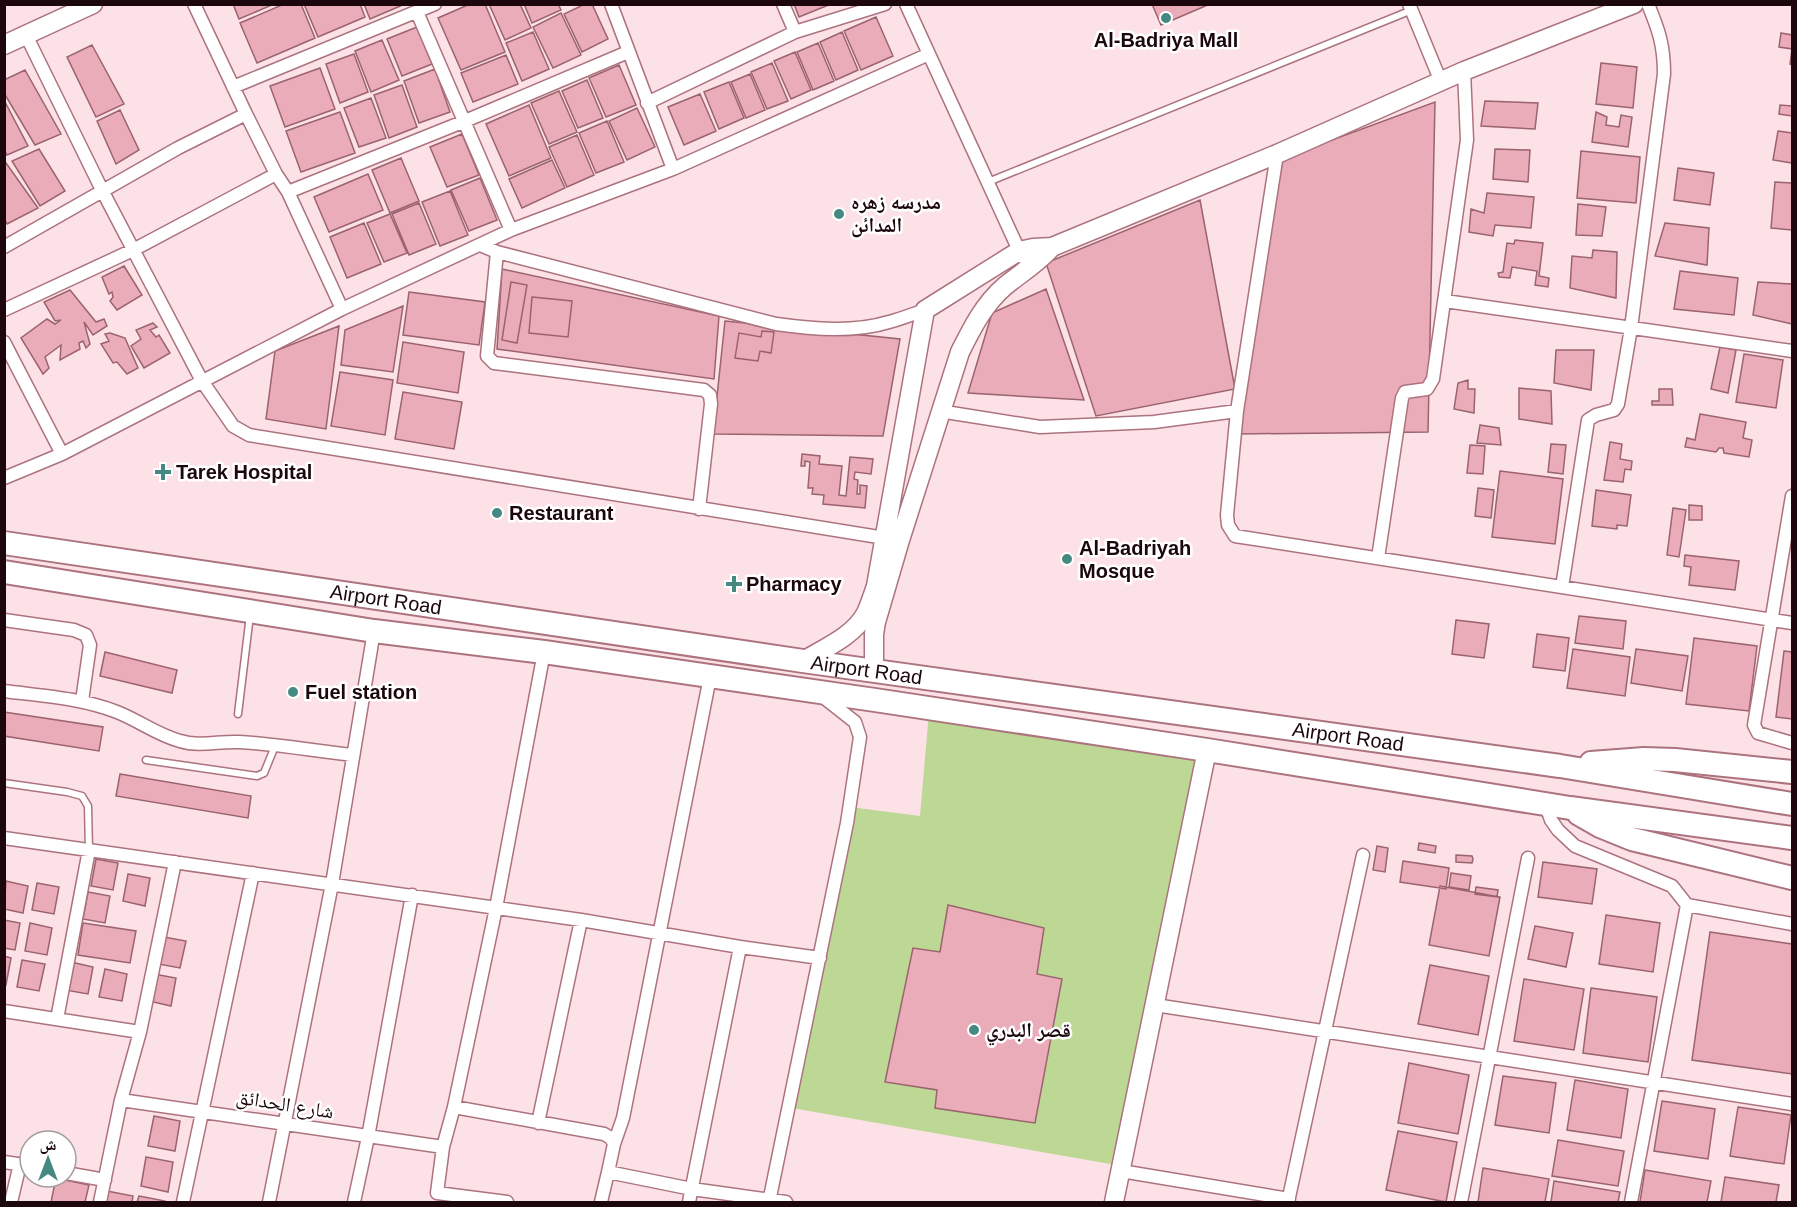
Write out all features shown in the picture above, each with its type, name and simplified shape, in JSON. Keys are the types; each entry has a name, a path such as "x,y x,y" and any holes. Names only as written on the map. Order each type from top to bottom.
{"highway":[{"name":"Airport Road","path":"4,543 874,672 1560,766 1792,804"},
{"name":"Airport Road","path":"4,572 374,631 544,652 816,691 1208,750 1570,808 1792,838"},
{"path":"1560,766 1644,759 1792,772"},
{"path":"1570,808 1600,826 1632,839 1792,878"}],"main road":[{"path":"4,45 93,4"},
{"path":"874,672 873,634 892,539 925,310 1019,251 1052,248 1277,154 1464,71 1634,4"},
{"path":"803,661 846,635 857,626 866,613 960,352 972,327 992,299 1039,262 1052,248"},
{"path":"1114,1203 1208,750"}],"street":[{"path":"194,4 246,114 276,174 288,192 342,309"},
{"path":"233,87 435,4"},
{"path":"610,4 673,169"},
{"path":"783,4 795,32"},
{"path":"647,103 795,32 885,4"},
{"path":"906,4 1029,269"},
{"path":"1562,587 1588,420 1614,410 1618,404 1631,328 1664,74 1664,50 1648,4"},
{"path":"1410,7 1441,82"},
{"path":"417,12 511,230"},
{"path":"26,35 103,192 202,381 233,426 249,435 892,539"},
{"path":"288,192 465,122 628,52"},
{"path":"4,478 62,454 342,309 480,244 511,230 673,169 929,54"},
{"path":"1378,558 1402,398 1405,392 1427,388 1431,385 1467,140 1464,71"},
{"path":"4,247 178,148 246,114"},
{"path":"1277,154 1237,411 1227,515 1228,525 1235,536 1792,622"},
{"path":"4,310 133,250 276,174"},
{"path":"480,244 497,252 776,324 814,329 855,328 887,323 925,310"},
{"path":"497,252 487,356 494,363 704,390 710,395 711,404 699,509"},
{"path":"1445,301 1792,351"},
{"path":"4,342 62,454"},
{"path":"939,411 1040,427 1154,422 1237,411"},
{"path":"1792,496 1754,725 1758,733 1792,742"},
{"path":"4,620 74,630 86,635 90,645 82,701"},
{"path":"269,1203 332,884 374,631"},
{"path":"507,1203 435,1198 442,1147 454,1107 496,908 544,652"},
{"path":"601,1203 614,1144 623,1118 710,677"},
{"path":"4,691 82,701 120,713 164,736 181,742 202,744 242,742 353,755"},
{"path":"769,1201 847,823 861,737 859,728 851,718 816,691"},
{"path":"1545,803 1551,820 1575,846 1672,885 1687,905 1792,924"},
{"path":"4,838 581,920 820,958"},
{"path":"57,1019 89,850"},
{"path":"1121,1171 1289,1201 1363,855"},
{"path":"1461,1203 1528,858"},
{"path":"100,1203 121,1100 140,1032 175,862"},
{"path":"183,1203 253,873"},
{"path":"354,1203 412,896"},
{"path":"1631,1203 1687,905"},
{"path":"538,1123 581,920"},
{"path":"689,1203 740,947"},
{"path":"1155,1005 1792,1104"},
{"path":"4,1011 140,1032"},
{"name":"شارع الحدائق","path":"121,1100 442,1147"},
{"path":"454,1107 599,1132 610,1138 614,1144"},
{"path":"609,1172 693,1189 786,1203"},
{"path":"78,1175 105,1180"},
{"path":"11,1203 18,1184"}],"lane":[{"path":"988,182 1410,7"},
{"path":"238,714 251,611"},
{"path":"146,760 257,776 264,773 275,746"},
{"path":"4,783 82,796 88,806 89,850"}],"green space":[{"path":"929,712 1204,753 1116,1165 792,1108 850,807 920,816"}],"building":[{"path":"233,4 274,4 239,19"},
{"path":"284,4 301,4 315,38 257,63 240,23"},
{"path":"304,4 360,4 365,17 318,37"},
{"path":"364,4 405,4 370,19"},
{"path":"470,4 485,4 505,52 461,70 438,18"},
{"path":"489,4 520,4 531,28 505,40"},
{"path":"524,4 558,4 561,10 532,23"},
{"path":"585,4 592,4 608,39 582,52 564,14"},
{"path":"794,4 831,4 799,17"},
{"path":"1152,4 1210,4 1161,25"},
{"path":"561,13 581,55 553,68 533,27"},
{"path":"876,17 893,56 861,70 844,31"},
{"path":"417,27 432,64 402,76 387,39"},
{"path":"533,32 549,69 522,81 506,43"},
{"path":"842,32 858,70 836,80 820,42"},
{"path":"1781,33 1792,35 1792,49 1779,47"},
{"path":"382,40 399,80 371,92 355,51"},
{"path":"818,43 834,81 813,90 797,52"},
{"path":"92,45 124,104 96,117 67,57"},
{"path":"795,52 811,90 791,99 774,61"},
{"path":"354,54 368,92 340,103 326,64"},
{"path":"506,55 518,84 473,102 461,73"},
{"path":"772,63 788,101 767,109 751,72"},
{"path":"1601,63 1637,67 1633,108 1596,104"},
{"path":"619,65 636,105 606,117 589,78"},
{"path":"320,68 335,109 285,127 270,86"},
{"path":"435,69 450,112 419,123 404,81"},
{"path":"25,70 61,134 35,145 4,93 4,80"},
{"path":"750,74 765,110 746,118 731,82"},
{"path":"587,80 603,118 578,128 562,91"},
{"path":"729,82 744,118 719,129 704,92"},
{"path":"402,85 417,127 389,138 374,95"},
{"path":"559,91 577,132 549,144 531,103"},
{"path":"700,94 716,131 684,145 668,107"},
{"path":"371,98 386,138 359,147 344,108"},
{"path":"4,100 28,146 7,155 4,150"},
{"path":"1485,101 1538,103 1535,129 1481,126"},
{"path":"1435,102 1428,432 1235,434 1283,158"},
{"path":"529,105 551,158 509,176 486,124"},
{"path":"1780,105 1792,106 1792,116 1779,114"},
{"path":"637,108 655,147 627,160 609,121"},
{"path":"120,110 139,150 116,164 97,121"},
{"path":"340,112 355,153 301,172 286,131"},
{"path":"1596,112 1607,117 1606,125 1619,127 1621,115 1632,117 1628,147 1592,142"},
{"path":"607,121 624,162 596,173 579,133"},
{"path":"1778,131 1792,133 1792,163 1773,160"},
{"path":"462,134 479,175 447,187 430,147"},
{"path":"577,135 594,175 567,187 549,147"},
{"path":"39,149 65,191 40,206 12,161"},
{"path":"1495,149 1530,150 1528,182 1493,179"},
{"path":"1581,151 1640,157 1636,203 1577,198"},
{"path":"401,158 419,201 390,213 372,170"},
{"path":"552,160 565,188 522,208 509,179"},
{"path":"6,163 38,208 7,224 4,219 4,164"},
{"path":"1678,168 1714,173 1710,205 1674,200"},
{"path":"368,174 383,210 329,232 314,197"},
{"path":"480,178 497,220 469,231 451,190"},
{"path":"1775,182 1792,183 1792,230 1771,228"},
{"path":"450,191 468,235 440,246 422,202"},
{"path":"1487,193 1534,197 1531,228 1495,225 1493,236 1469,232 1471,209 1484,213"},
{"path":"1200,200 1235,389 1096,416 1046,263"},
{"path":"419,203 436,244 409,255 392,214"},
{"path":"1578,204 1606,207 1602,236 1576,235"},
{"path":"390,214 407,253 384,262 367,223"},
{"path":"364,223 381,264 347,278 330,237"},
{"path":"1665,223 1709,228 1707,265 1655,256"},
{"path":"1515,240 1543,243 1539,276 1549,278 1548,287 1535,285 1537,271 1512,267 1510,278 1499,277 1498,273 1503,272 1507,243 1514,244"},
{"path":"1593,250 1617,252 1616,298 1570,288 1572,256 1592,258"},
{"path":"124,266 142,295 117,310 110,301 113,297 112,292 109,294 102,277"},
{"path":"502,269 719,316 714,379 497,349"},
{"path":"1680,271 1738,278 1734,315 1674,309"},
{"path":"511,282 527,285 517,343 502,340"},
{"path":"1758,282 1792,284 1792,324 1753,315"},
{"path":"1046,289 1084,400 968,393 992,313"},
{"path":"70,290 96,322 104,319 107,326 93,335 84,322 90,344 86,348 83,341 79,343 80,349 60,360 61,345 45,357 49,368 43,374 21,338 47,319 55,324 61,320 55,321 44,302"},
{"path":"409,292 485,302 479,345 403,335"},
{"path":"532,297 572,301 568,337 529,333"},
{"path":"403,306 393,372 341,365 345,330"},
{"path":"725,321 900,339 883,436 713,434"},
{"path":"153,323 157,327 150,330 156,337 159,335 170,353 144,368 131,346 141,339 136,330"},
{"path":"339,326 326,429 266,419 275,351"},
{"path":"762,331 774,332 771,353 760,351 758,361 735,358 739,333 761,337"},
{"path":"110,333 125,338 138,368 127,374 117,362 113,363 101,344 109,341 105,334"},
{"path":"403,342 464,352 458,393 397,383"},
{"path":"1720,347 1736,350 1728,393 1711,389"},
{"path":"1556,350 1594,350 1591,390 1554,383"},
{"path":"1744,354 1783,360 1776,408 1736,402"},
{"path":"340,372 393,380 385,435 331,426"},
{"path":"1468,380 1468,389 1475,389 1474,413 1454,409 1458,383"},
{"path":"1519,388 1551,391 1552,424 1519,419"},
{"path":"1659,389 1672,389 1673,405 1652,405 1652,401 1659,401"},
{"path":"403,392 462,402 454,449 395,439"},
{"path":"1700,414 1746,422 1743,438 1752,440 1749,457 1724,453 1723,448 1719,448 1716,452 1685,447 1687,438 1695,440"},
{"path":"1480,425 1499,428 1501,445 1477,443"},
{"path":"1610,442 1622,444 1620,459 1632,461 1631,470 1625,469 1623,482 1604,480"},
{"path":"1551,444 1566,445 1563,474 1548,472"},
{"path":"1470,445 1485,446 1483,474 1467,473"},
{"path":"802,454 820,456 819,464 842,466 839,495 846,496 850,457 873,459 871,474 855,472 854,479 858,480 857,494 860,494 860,485 867,486 865,508 823,504 824,495 812,494 813,488 808,488 810,462 805,461 805,466 801,466"},
{"path":"1500,471 1563,479 1555,544 1492,537"},
{"path":"1478,488 1494,490 1491,518 1475,516"},
{"path":"1596,490 1631,495 1627,526 1617,525 1617,529 1592,526"},
{"path":"1689,505 1702,506 1702,520 1689,520"},
{"path":"1673,508 1686,510 1679,557 1667,555"},
{"path":"1685,555 1739,561 1735,590 1689,585 1691,567 1684,566"},
{"path":"1579,616 1626,621 1623,649 1575,643"},
{"path":"1456,620 1489,624 1484,658 1452,654"},
{"path":"1537,634 1569,638 1565,671 1533,667"},
{"path":"1694,638 1757,646 1749,711 1686,704"},
{"path":"1573,649 1630,657 1625,696 1567,688"},
{"path":"1636,649 1688,656 1682,691 1631,683"},
{"path":"1784,651 1792,652 1792,719 1776,717"},
{"path":"105,652 177,670 172,693 100,676"},
{"path":"4,712 103,727 99,751 4,736"},
{"path":"120,774 251,796 248,818 116,796"},
{"path":"1419,843 1436,846 1435,853 1418,850"},
{"path":"1377,846 1388,848 1385,872 1373,870"},
{"path":"1456,855 1472,856 1472,863 1456,862"},
{"path":"96,859 118,863 113,890 91,886"},
{"path":"1403,861 1449,868 1446,889 1400,882"},
{"path":"1543,862 1597,869 1592,904 1538,897"},
{"path":"1451,873 1471,876 1469,890 1449,887"},
{"path":"128,874 150,878 145,906 123,901"},
{"path":"6,881 28,886 23,913 4,909"},
{"path":"37,883 59,887 54,914 32,910"},
{"path":"1440,886 1500,897 1489,956 1429,945"},
{"path":"1476,887 1498,890 1497,897 1475,894"},
{"path":"88,892 110,896 105,923 83,919"},
{"name":"قصر البدري","path":"948,905 1044,928 1037,974 1062,979 1035,1123 935,1108 937,1090 885,1082 913,948 940,952"},
{"path":"1606,915 1660,923 1653,972 1599,964"},
{"path":"4,920 20,923 15,950 4,948"},
{"path":"30,923 52,928 47,955 25,951"},
{"path":"83,923 136,931 130,963 78,955"},
{"path":"1535,926 1573,933 1566,967 1528,959"},
{"path":"1710,932 1792,944 1792,1074 1692,1060"},
{"path":"164,937 186,941 180,968 158,964"},
{"path":"4,956 11,958 6,985 4,984"},
{"path":"22,960 45,964 39,991 17,987"},
{"path":"71,962 93,967 88,994 65,990"},
{"path":"1430,965 1489,976 1478,1035 1418,1024"},
{"path":"105,969 127,974 122,1001 99,997"},
{"path":"154,974 176,978 171,1006 149,1001"},
{"path":"1524,979 1584,989 1574,1050 1514,1041"},
{"path":"1591,988 1657,997 1648,1062 1583,1053"},
{"path":"1409,1063 1469,1075 1458,1134 1398,1123"},
{"path":"1503,1076 1556,1083 1549,1133 1495,1125"},
{"path":"1575,1080 1628,1089 1621,1138 1567,1130"},
{"path":"1662,1101 1715,1109 1708,1159 1654,1151"},
{"path":"1738,1107 1791,1115 1784,1164 1730,1156"},
{"path":"154,1116 180,1121 175,1151 148,1146"},
{"path":"1398,1131 1457,1142 1446,1202 1386,1190"},
{"path":"1558,1140 1624,1151 1618,1186 1552,1176"},
{"path":"146,1157 173,1162 168,1192 141,1186"},
{"path":"1483,1168 1549,1179 1545,1202 1478,1202"},
{"path":"1645,1170 1711,1181 1707,1202 1640,1202"},
{"path":"1725,1177 1779,1185 1776,1202 1721,1202"},
{"path":"1554,1181 1620,1192 1618,1202 1551,1202"},
{"path":"78,1183 89,1185 85,1202 51,1202 54,1189 78,1189"},
{"path":"107,1191 133,1196 132,1202 104,1202"},
{"path":"139,1196 165,1201 165,1202 137,1202"}],"place":[{"name":"Al-Badriya Mall","path":"1166,18"},
{"name":"مدرسه زهره المدائن","path":"839,214"},
{"name":"Tarek Hospital","path":"163,472"},
{"name":"Restaurant","path":"497,513"},
{"name":"Al-Badriyah Mosque","path":"1067,559"},
{"name":"Pharmacy","path":"734,584"},
{"name":"Fuel station","path":"293,692"},
{"name":"قصر البدري","path":"974,1030"}]}
